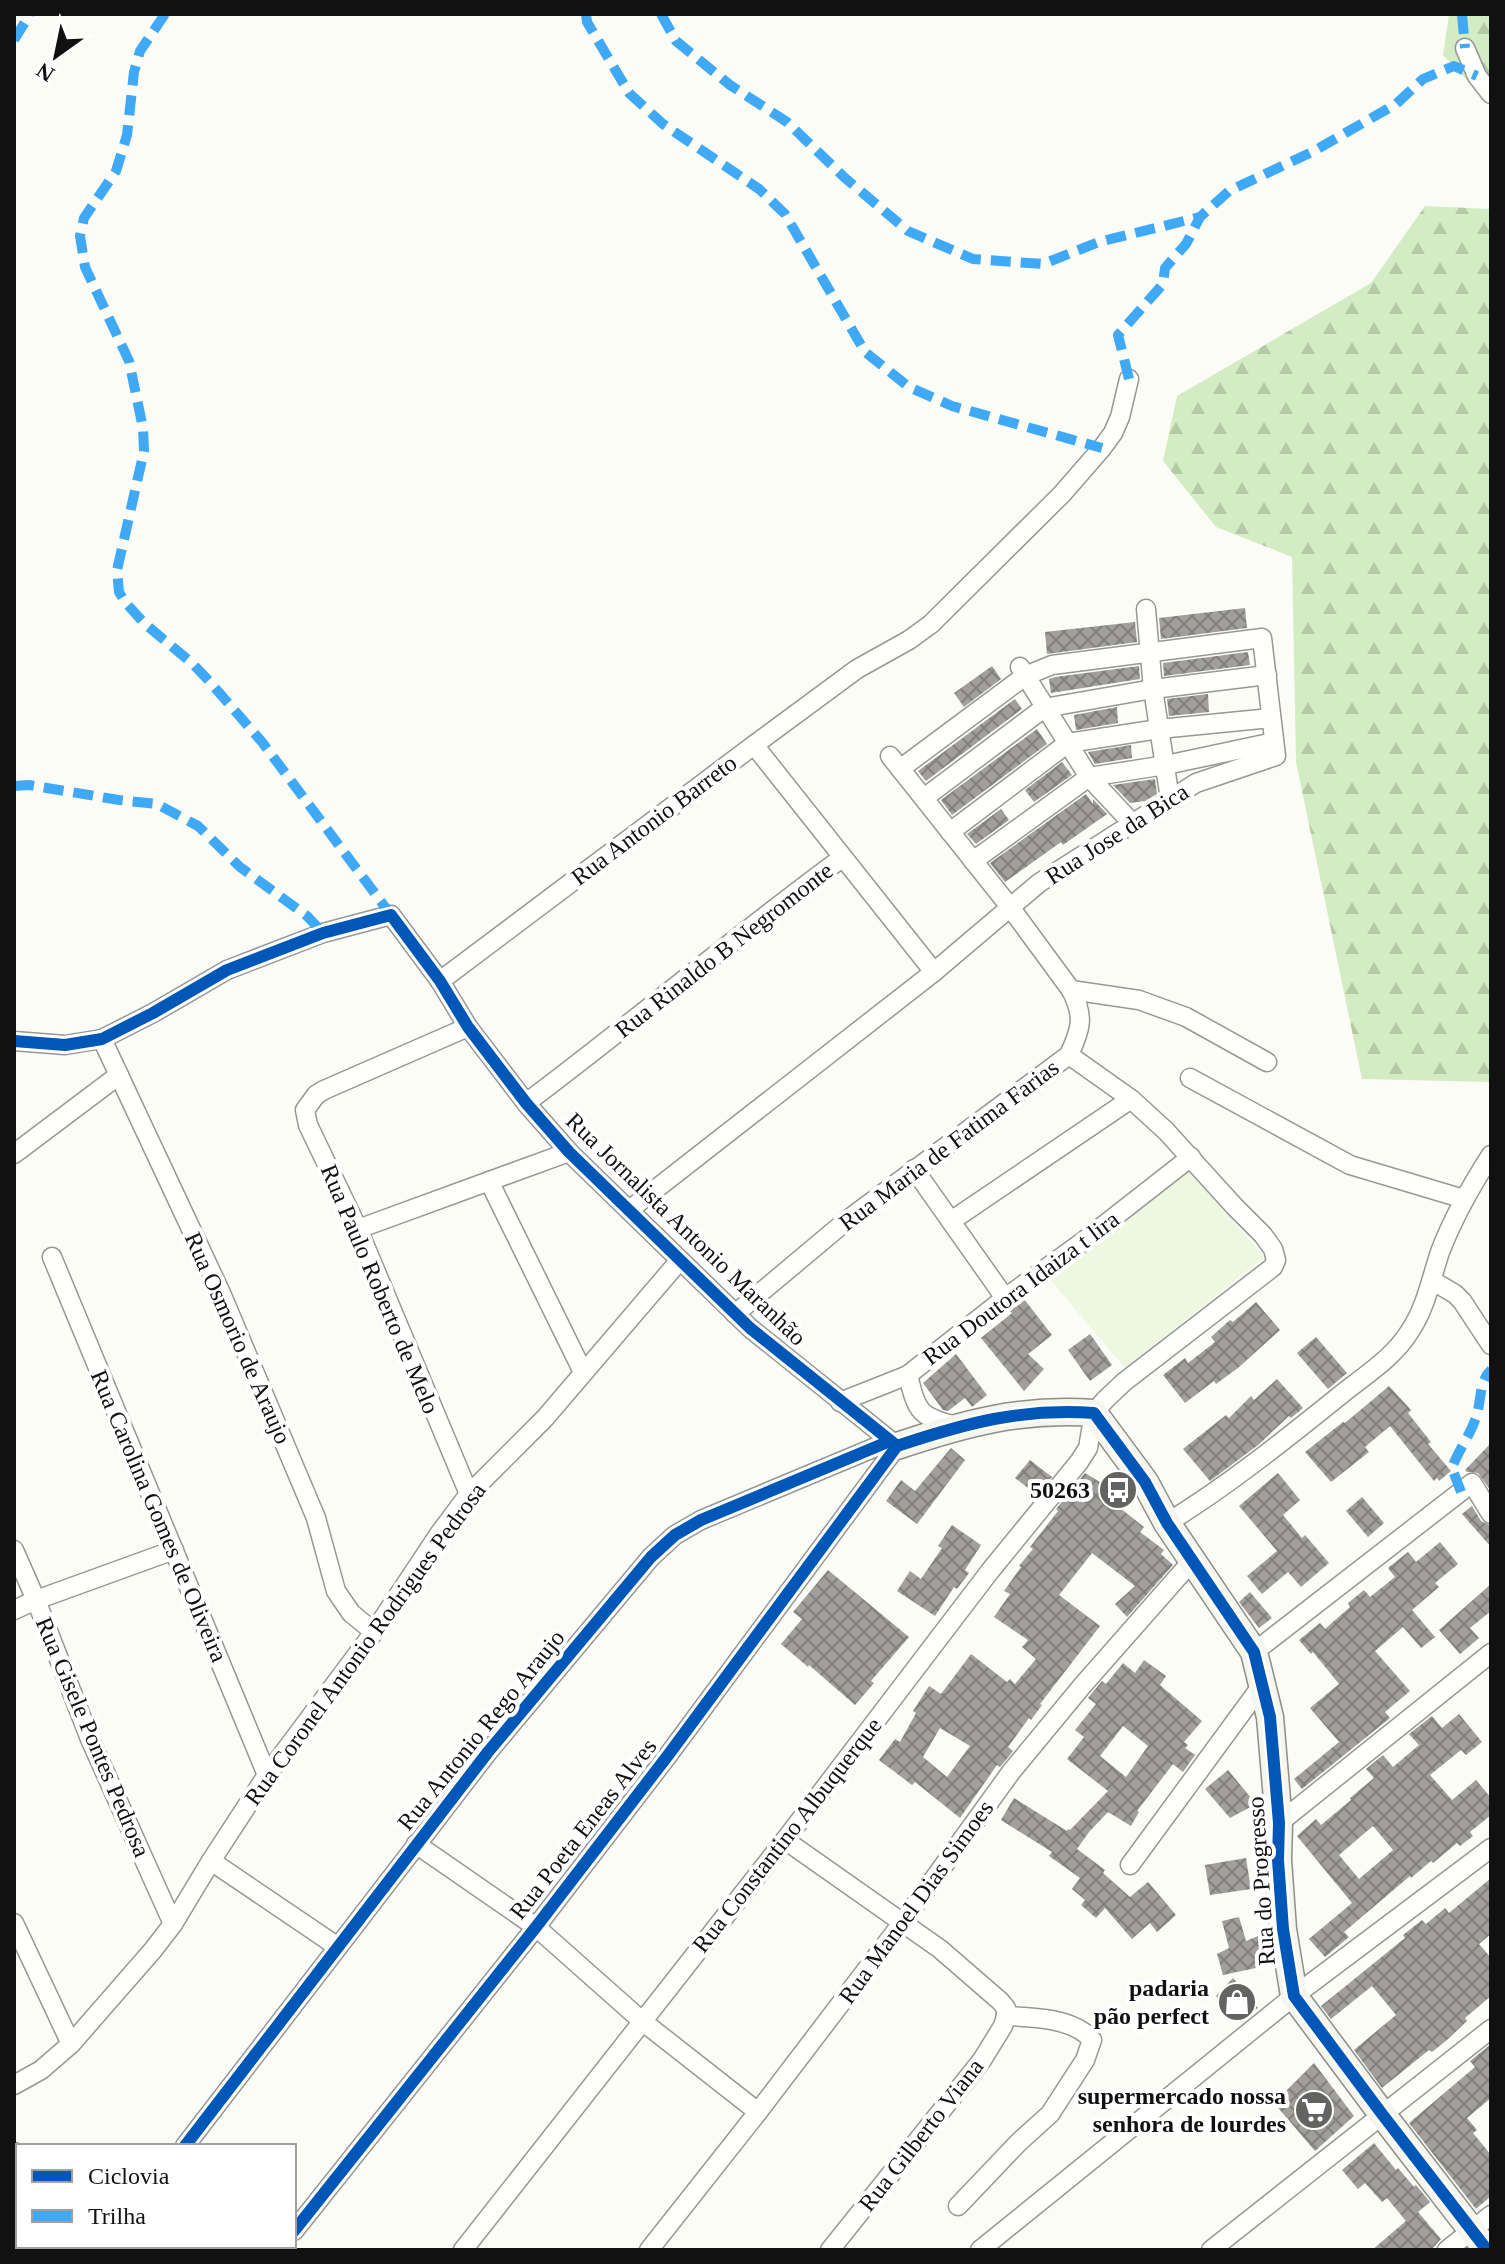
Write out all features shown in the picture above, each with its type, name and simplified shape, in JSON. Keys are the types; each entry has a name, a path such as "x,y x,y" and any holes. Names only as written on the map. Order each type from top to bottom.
{"street":[{"path":"1465,48 1477,76 1491,94"},
{"path":"754,745 857,669 931,624 1062,494 1102,448 1120,417 1129,379"},
{"path":"1146,609 1153,689 1170,799"},
{"path":"973,861 1089,777 1275,749 1262,638 1149,651 1022,671 1089,777 1132,823"},
{"name":"Rua Maria de Fatima Farias","path":"735,1314 846,1221 1069,1055 1080,1029 1077,1002 1071,990 1010,907 895,763 1022,671"},
{"path":"924,798 1044,708 1153,689 1267,675"},
{"path":"950,832 1068,743 1159,729 1271,718"},
{"name":"Rua Antonio Barreto","path":"440,981 754,745 842,858"},
{"name":"Rua Jose da Bica","path":"934,972 1039,883 1196,783 1275,749"},
{"name":"Rua Rinaldo B Negromonte","path":"526,1103 842,858 934,972"},
{"name":"Rua Jornalista Antonio Maranhão","path":"102,1039 227,970 323,933 391,915 440,981 468,1027 526,1103 569,1152 735,1314 894,1444"},
{"path":"629,1210 934,972"},
{"path":"1071,990 1139,1000 1186,1017 1267,1062"},
{"name":"Rua Paulo Roberto de Melo","path":"468,1027 324,1090 311,1100 305,1114 358,1229 469,1494"},
{"path":"14,1041 65,1045 102,1039"},
{"name":"Rua Osmorio de Araujo","path":"102,1039 221,1293 316,1518 336,1591 351,1613 374,1632"},
{"path":"894,1444 957,1426 1032,1413 1094,1413 1124,1382 1269,1272 1276,1260 1273,1249 1263,1235 1166,1131 1131,1099 1069,1055"},
{"path":"14,1154 119,1075"},
{"path":"1190,1078 1350,1165 1464,1199"},
{"path":"951,1221 1131,1099"},
{"path":"358,1229 569,1152"},
{"path":"1167,1523 1310,1419 1400,1346 1417,1319 1433,1281 1440,1253 1464,1199 1491,1155"},
{"name":"Rua Doutora Idaiza t lira","path":"840,1402 908,1375 1191,1157"},
{"path":"914,1169 1005,1298"},
{"path":"489,1181 583,1372"},
{"name":"Rua Carolina Gomes de Oliveira","path":"52,1257 267,1775"},
{"name":"Rua Coronel Antonio Rodrigues Pedrosa","path":"14,2085 41,2070 71,2044 134,1973 173,1924 267,1775 374,1632 469,1494 545,1418 680,1260"},
{"path":"1433,1281 1462,1301 1491,1345"},
{"path":"908,1375 914,1400 924,1415 957,1426"},
{"path":"1094,1413 1145,1482 1192,1561"},
{"name":"Rua Constantino Albuquerque","path":"463,2250 785,1840 990,1571 1079,1462 1088,1448 1094,1413"},
{"name":"Rua Antonio Rego Araujo","path":"187,2144 488,1752 651,1557 675,1535 701,1520 894,1444"},
{"name":"Rua Poeta Eneas Alves","path":"296,2228 669,1754 894,1444"},
{"path":"1254,1652 1472,1483 1491,1514"},
{"name":"Rua Gisele Pontes Pedrosa","path":"14,1550 90,1739 173,1924"},
{"path":"14,1610 174,1550"},
{"name":"Rua do Progresso","path":"1192,1561 1254,1652 1270,1717 1279,1823 1283,1929 1294,1996 1382,2114 1484,2232"},
{"name":"Rua Manoel Dias Simoes","path":"649,2250 902,1923 1011,1772 1192,1561"},
{"path":"1279,1823 1491,1653"},
{"path":"1130,1865 1262,1685"},
{"path":"785,1840 940,1949 993,1994 1006,2008 1006,2016 1044,2018 1075,2028 1092,2040 1085,2060 1050,2114 958,2206"},
{"path":"416,1844 536,1927 642,2021 758,2112"},
{"path":"980,2250 1294,1996 1491,1848"},
{"path":"211,1861 338,1947"},
{"path":"14,1925 71,2044"},
{"name":"Rua Gilberto Viana","path":"830,2250 982,2060 1006,2016"},
{"path":"1211,2250 1491,2029"},
{"path":"1447,2250 1484,2232"}],"green space":[{"path":"1449,14 1491,14 1491,101 1485,99 1443,55"},
{"path":"1425,206 1491,209 1491,1082 1362,1079 1296,762 1292,557 1216,527 1163,461 1177,396 1371,283"},
{"path":"1188,1170 1264,1257 1125,1368 1048,1277"}],"building":[{"path":"1245,608 1247,628 1161,639 1159,618"},
{"path":"1135,622 1137,642 1047,654 1045,632"},
{"path":"1248,652 1250,665 1164,676 1163,663"},
{"path":"992,666 1001,679 964,707 954,693"},
{"path":"1139,666 1140,679 1051,693 1049,679 1055,677"},
{"path":"1208,694 1209,712 1169,716 1167,699"},
{"path":"1015,699 1022,709 926,781 918,771"},
{"path":"1117,707 1118,723 1076,730 1074,715"},
{"path":"1037,729 1047,744 952,815 941,800"},
{"path":"1131,745 1132,758 1095,764 1088,752"},
{"path":"1062,762 1072,775 1034,802 1025,790"},
{"path":"1155,779 1157,794 1145,801 1130,803 1113,785"},
{"path":"1086,794 1093,804 1093,799 1107,814 1005,882 990,863"},
{"path":"1001,809 1009,820 976,844 967,834"},
{"path":"1024,1299 1052,1335 1028,1354 1044,1369 1024,1391 981,1338"},
{"path":"1256,1302 1280,1330 1238,1368 1185,1403 1163,1375 1185,1358 1188,1363 1215,1342 1211,1337"},
{"path":"1090,1334 1112,1365 1090,1381 1068,1350"},
{"path":"1316,1337 1347,1373 1328,1389 1297,1353"},
{"path":"956,1354 987,1395 972,1407 965,1398 948,1411 943,1410 923,1383"},
{"path":"1277,1379 1303,1408 1210,1481 1183,1449 1226,1415 1229,1418 1251,1396 1254,1400"},
{"path":"1389,1386 1411,1410 1408,1413 1431,1442 1428,1444 1451,1471 1439,1481 1437,1478 1434,1481 1390,1426 1365,1447 1369,1452 1331,1482 1305,1452"},
{"path":"1491,1443 1491,1491 1478,1473 1465,1470"},
{"path":"951,1448 965,1460 917,1524 886,1501 901,1480 915,1491"},
{"path":"1030,1460 1052,1477 1037,1495 1015,1478"},
{"path":"1085,1473 1108,1487 1111,1482 1129,1496 1120,1508 1144,1527 1140,1532 1164,1550 1161,1554 1173,1565 1127,1617 1115,1604 1135,1586 1092,1553 1059,1595 1100,1626 1008,1747 1013,1751 1000,1767 997,1765 960,1818 915,1782 912,1785 879,1760 895,1739 900,1742 916,1713 913,1711 929,1686 941,1694 971,1654 1007,1682 1010,1679 1015,1684 1036,1659 1022,1647 1028,1640 994,1617 1010,1594 1004,1591 1033,1549 1030,1547 1058,1511 1056,1509","holes":["940,1728 970,1746 947,1777 923,1757"]},
{"path":"1278,1473 1300,1500 1283,1515 1329,1563 1301,1587 1288,1572 1262,1594 1247,1576 1277,1551 1239,1506"},
{"path":"1362,1497 1384,1523 1368,1537 1346,1511"},
{"path":"1472,1506 1481,1521 1491,1526 1491,1547 1462,1514"},
{"path":"952,1525 981,1545 965,1570 969,1573 957,1589 954,1587 935,1616 897,1591 910,1571 921,1579 942,1548 938,1546"},
{"path":"1440,1542 1458,1564 1435,1583 1439,1587 1412,1610 1435,1637 1421,1648 1403,1627 1375,1651 1410,1691 1385,1712 1390,1718 1302,1789 1294,1779 1339,1742 1310,1708 1339,1684 1299,1640 1320,1623 1325,1629 1364,1590 1370,1597 1395,1577 1388,1568 1408,1552 1416,1562"},
{"path":"828,1570 909,1637 855,1705 781,1644 802,1619 793,1612"},
{"path":"1491,1584 1491,1611 1470,1628 1479,1638 1460,1654 1439,1630"},
{"path":"1250,1592 1272,1618 1259,1628 1239,1602"},
{"path":"1144,1660 1166,1676 1160,1685 1202,1721 1184,1742 1188,1745 1185,1748 1195,1755 1183,1772 1173,1764 1137,1811 1131,1826 1108,1812 1077,1849 1105,1870 1103,1873 1130,1897 1148,1882 1176,1915 1157,1932 1150,1923 1132,1939 1105,1908 1096,1918 1081,1905 1085,1900 1072,1889 1080,1878 1049,1856 1052,1852 1001,1820 1014,1798 1067,1831 1108,1791 1067,1759 1084,1737 1075,1730 1096,1704 1088,1698 1102,1681 1106,1684 1123,1663 1135,1673","holes":["1123,1726 1148,1746 1126,1777 1100,1756"]},
{"path":"1459,1714 1482,1742 1466,1755 1461,1750 1430,1775 1452,1800 1476,1780 1491,1798 1491,1815 1470,1832 1473,1836 1460,1846 1457,1843 1433,1863 1431,1861 1410,1876 1344,1932 1349,1937 1325,1957 1309,1939 1352,1903 1297,1836 1316,1819 1321,1825 1351,1800 1374,1778 1366,1769 1383,1755 1393,1767 1419,1745 1409,1734 1432,1716 1442,1728","holes":["1373,1826 1393,1850 1359,1879 1339,1855"]},
{"path":"1228,1770 1256,1804 1230,1818 1205,1789"},
{"path":"1246,1858 1251,1889 1210,1895 1205,1865"},
{"path":"1491,1878 1491,1934 1479,1944 1491,1958 1491,1996 1465,2018 1467,2021 1447,2040 1432,2052 1429,2050 1382,2088 1354,2050 1396,2015 1372,1986 1331,2019 1321,2006 1405,1938 1403,1935 1422,1920 1426,1924 1445,1908 1449,1913"},
{"path":"1239,1917 1246,1941 1258,1936 1265,1966 1223,1975 1217,1954 1229,1948 1222,1921"},
{"name":"padaria pão perfect","path":"1233,1978 1258,2008 1238,2020 1216,1996"},
{"path":"1491,2044 1491,2098 1467,2118 1477,2130 1473,2133 1491,2155 1491,2196 1476,2209 1409,2123 1475,2067 1470,2061"},
{"name":"supermercado nossa senhora de lourdes","path":"1314,2063 1354,2116 1315,2151 1274,2103"},
{"path":"1374,2143 1396,2170 1398,2168 1430,2202 1418,2212 1441,2239 1431,2250 1372,2250 1406,2221 1387,2198 1382,2202 1365,2183 1358,2189 1342,2170"}],"marked path":[{"path":"14,40 30,14"},
{"path":"165,14 140,51 134,72 127,135 116,171 84,218 80,236 85,267 129,361 143,428 144,451 117,570 119,592 145,624 193,664 262,742 391,915"},
{"path":"586,14 587,22 629,93 663,124 759,189 785,214 865,352 909,387 952,406 1102,448"},
{"path":"661,14 676,41 730,85 787,122 845,178 908,231 973,259 1043,264 1099,242 1200,217"},
{"path":"1462,14 1465,48"},
{"path":"1129,379 1118,335 1163,284 1165,268 1186,244 1200,217 1229,191 1314,151 1396,104 1423,79 1454,66 1477,76"},
{"path":"14,786 29,785 157,804 198,826 240,867 307,916 323,933"},
{"path":"1461,1492 1452,1468 1473,1426 1484,1380 1491,1370"}],"cycle path":[{"path":"14,1041 65,1045 102,1039 227,970 323,933 391,915 440,981 468,1027 526,1103 569,1152 750,1328 897,1446"},
{"path":"897,1446 994,1419 1042,1413 1094,1413 1145,1482 1167,1523 1254,1652 1270,1717 1279,1823 1283,1929 1294,1996 1487,2250"},
{"path":"187,2144 488,1752 651,1557 675,1535 701,1520 890,1441"},
{"path":"296,2228 669,1754 897,1446"}],"place":[{"name":"50263","path":"1118,1490"},
{"name":"padaria pão perfect","path":"1237,2002"},
{"name":"supermercado nossa senhora de lourdes","path":"1314,2110"}]}
